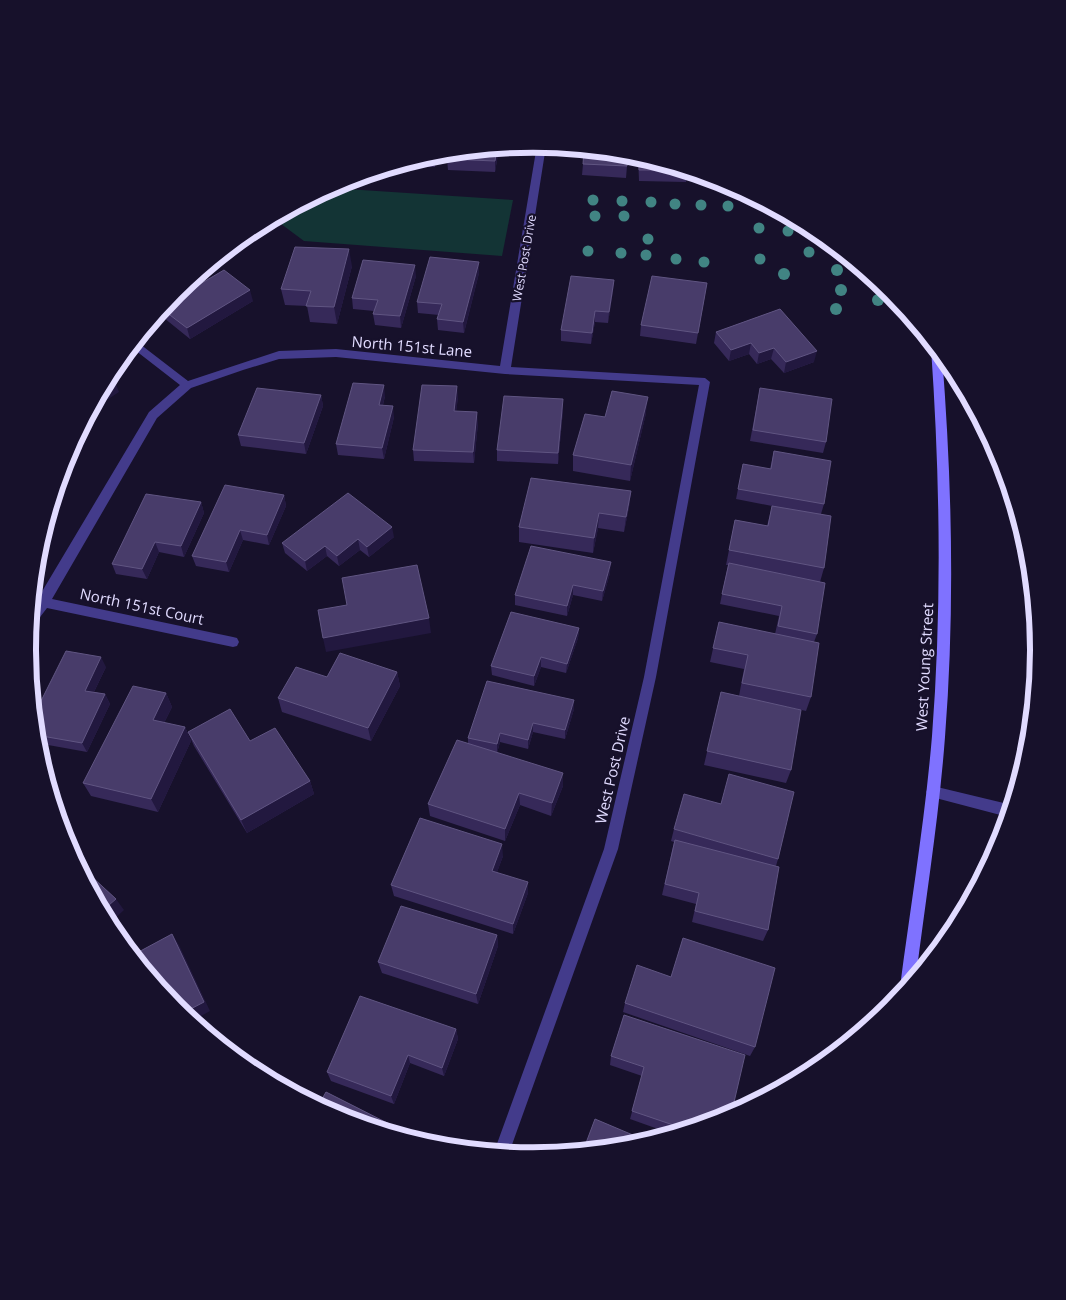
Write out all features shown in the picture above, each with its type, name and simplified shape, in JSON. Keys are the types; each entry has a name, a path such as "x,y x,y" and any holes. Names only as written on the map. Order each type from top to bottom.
{"street":[{"name":"West Post Drive","path":"505,370 541,153"},
{"path":"38,611 153,415 186,385 139,348"},
{"name":"North 151st Lane","path":"186,385 280,354 336,353 505,370 706,382"},
{"name":"West Young Street","path":"909,975 933,792 942,648 943,475 937,361"},
{"name":"West Post Drive","path":"504,1146 610,849 650,677 706,382"},
{"name":"North 151st Court","path":"44,602 233,642"},
{"path":"933,792 1003,810"}],"green space":[{"path":"348,189 513,200 502,256 304,241 280,223 313,204"}],"building":[{"path":"496,154 495,161 455,159"},
{"path":"584,156 627,162 627,166 583,164"},
{"path":"639,165 662,170 639,170"},
{"path":"295,247 349,249 334,307 306,306 311,291 281,289"},
{"path":"430,257 479,262 463,322 437,319 442,304 417,302"},
{"path":"363,260 415,265 400,316 373,314 378,300 352,298"},
{"path":"224,270 250,290 187,328 168,314 194,288"},
{"path":"571,276 614,280 609,312 595,311 592,333 561,330"},
{"path":"652,276 707,283 698,333 641,325"},
{"path":"780,309 817,351 786,362 774,348 759,353 751,343 731,350 716,332"},
{"path":"353,383 384,385 379,405 393,406 382,448 336,444"},
{"path":"422,385 457,386 454,411 477,412 473,452 413,450"},
{"path":"257,388 321,395 304,443 238,435"},
{"path":"760,388 832,399 826,442 753,430"},
{"path":"612,391 648,397 631,465 573,455 585,414 605,417"},
{"path":"504,396 563,399 558,453 497,450"},
{"path":"774,451 831,461 824,504 738,489 743,464 771,469"},
{"path":"531,478 631,491 626,517 599,513 594,538 519,527"},
{"path":"225,485 284,495 267,535 240,530 226,562 192,556"},
{"path":"348,493 392,527 367,547 358,539 337,556 325,546 305,561 282,543"},
{"path":"146,494 201,502 181,546 155,542 142,569 112,564"},
{"path":"772,506 831,516 824,568 729,550 735,520 768,526"},
{"path":"531,546 611,562 603,591 573,585 567,606 515,595"},
{"path":"729,563 825,583 817,634 778,626 782,606 722,594"},
{"path":"417,565 429,618 323,638 318,610 347,605 342,578"},
{"path":"511,612 579,628 567,664 541,657 534,676 491,666"},
{"path":"719,622 819,643 811,697 742,683 748,655 713,648"},
{"path":"66,651 101,657 85,691 105,694 82,743 44,736 39,705"},
{"path":"340,653 397,672 368,728 278,698 296,667 327,677"},
{"path":"487,681 574,700 565,730 533,723 528,740 500,733 497,744 468,738"},
{"path":"133,686 166,693 153,720 185,727 151,799 83,783"},
{"path":"721,692 801,710 791,770 707,751"},
{"path":"230,709 250,741 275,728 310,781 241,820 188,732"},
{"path":"457,740 563,773 552,803 519,793 505,829 428,804"},
{"path":"729,774 794,792 778,859 674,829 684,794 721,804"},
{"path":"420,818 502,844 492,871 528,882 513,924 391,885"},
{"path":"675,840 779,867 768,930 695,911 699,893 665,884"},
{"path":"90,875 116,899 108,906"},
{"path":"401,906 497,935 476,994 378,962"},
{"path":"172,934 204,1002 190,1009 160,978 139,952"},
{"path":"683,938 775,968 755,1047 625,1003 637,965 671,977"},
{"path":"360,996 456,1029 442,1068 408,1055 391,1096 327,1072"},
{"path":"624,1015 745,1055 733,1104 675,1126 632,1111 644,1067 611,1056"},
{"path":"326,1092 396,1128 343,1109 322,1100"},
{"path":"595,1119 635,1136 598,1143 586,1144"}]}
